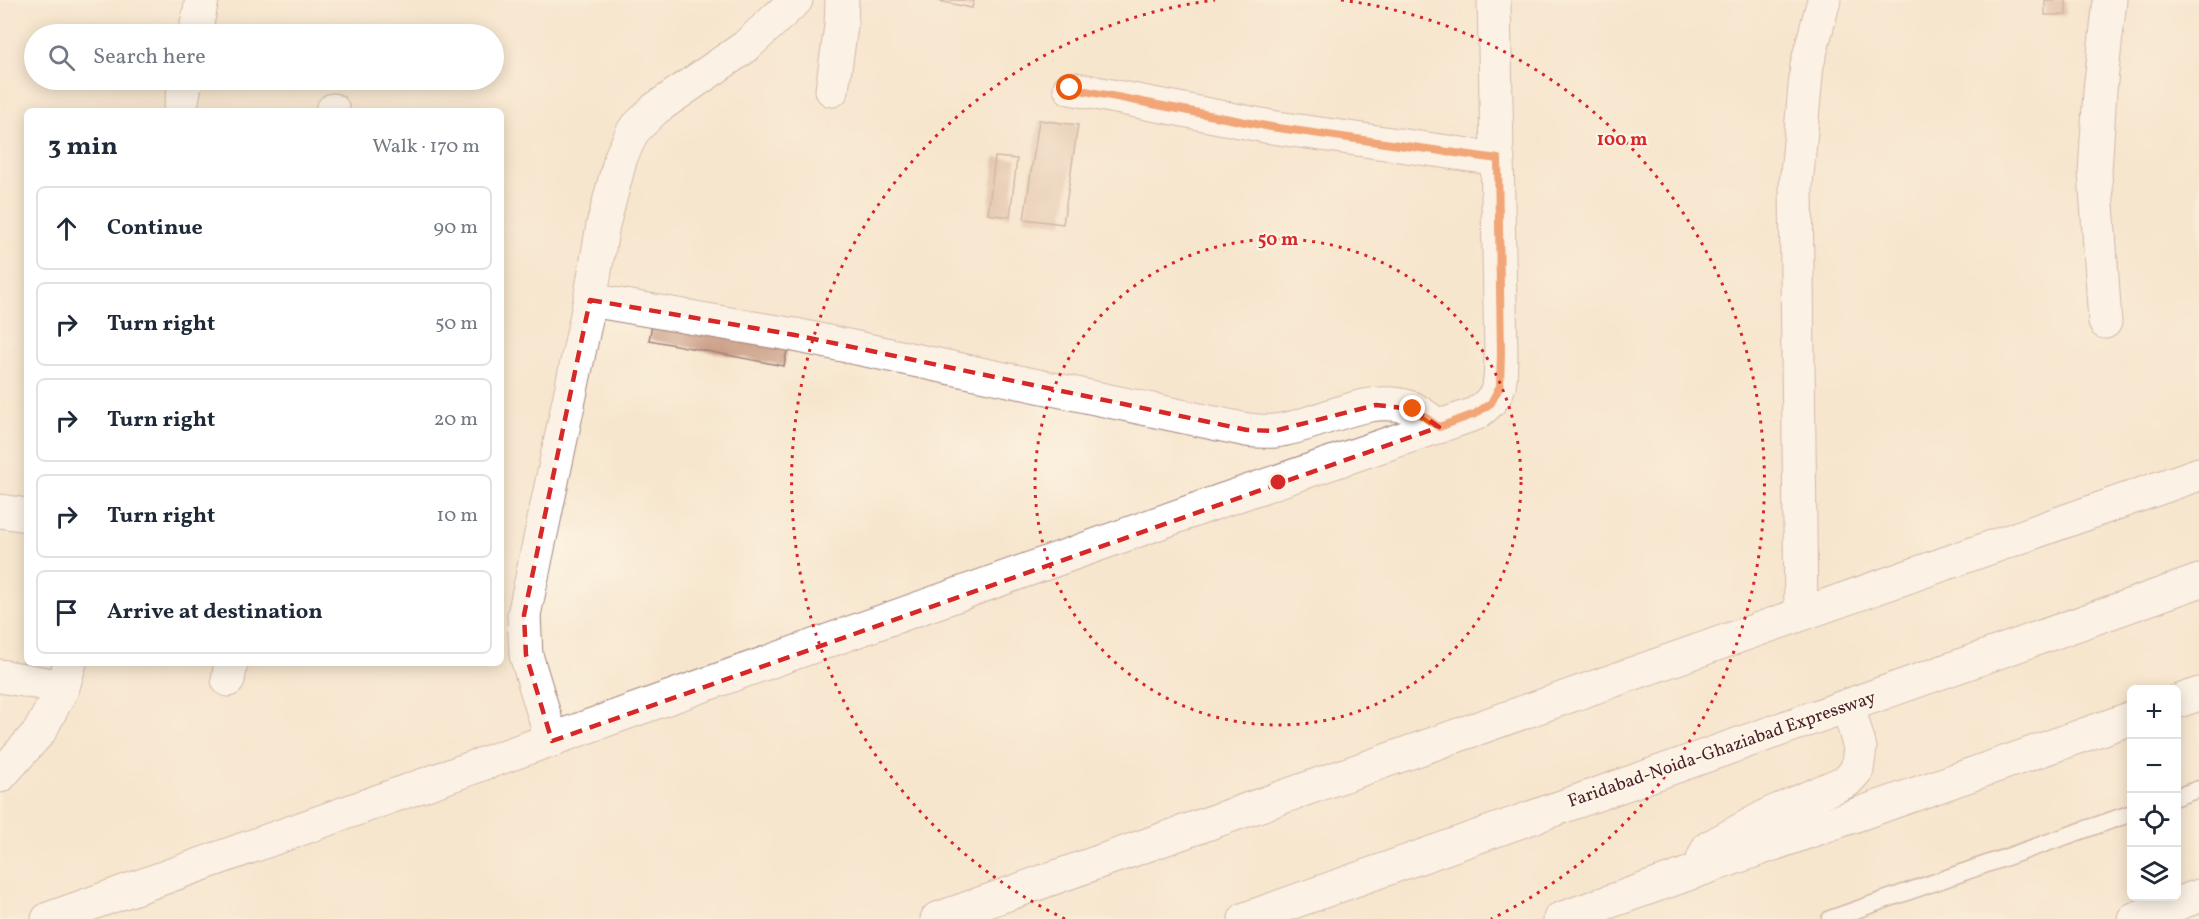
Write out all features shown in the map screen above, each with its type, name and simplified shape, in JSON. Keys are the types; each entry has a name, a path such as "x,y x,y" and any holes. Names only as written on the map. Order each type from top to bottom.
{"street":[{"path":"197,24 202,0"},
{"path":"552,741 512,613 590,300 603,225 621,157 633,131 655,109 745,47 796,0"},
{"path":"832,90 841,26 842,0"},
{"path":"48,919 92,911 552,741 1223,500 1475,414 1491,403 1500,386 1494,0"},
{"path":"1801,614 1796,185 1807,65 1824,0"},
{"path":"2105,322 2095,173 2100,90 2110,0"},
{"path":"1070,88 1271,127 1498,159"},
{"path":"181,108 184,90"},
{"path":"590,300 806,338 1247,430 1274,431 1340,412 1376,405 1413,409 1439,427"},
{"path":"937,919 2199,474"},
{"path":"0,512 24,515"},
{"name":"Faridabad-Noida-Ghaziabad Expressway","path":"1245,919 2199,581"},
{"path":"0,676 66,675 40,731 0,776"},
{"path":"2181,700 2199,694"},
{"path":"1698,871 1708,848 1770,814 1847,781 1857,770 1860,748 1848,706"},
{"path":"1560,919 2127,720"},
{"path":"2134,919 2199,896"}],"lane":[{"path":"2181,795 2199,789"},
{"path":"1830,919 2127,815"}],"highlighted area":[{"path":"590,300 795,335 1247,430 1274,431 1376,405 1413,409 1439,427 552,741 526,655 524,615"}],"building":[{"path":"934,0 974,0 972,8"},
{"path":"2045,0 2066,0 2066,15 2045,15"},
{"path":"1039,120 1078,125 1063,224 1024,219"},
{"path":"995,157 1017,159 1010,217 988,214"},
{"path":"654,315 789,341 784,366 649,340"}],"route":[{"path":"1070,88 1271,127 1498,159 1500,386 1491,403 1475,414 1439,427 1413,409"}]}
